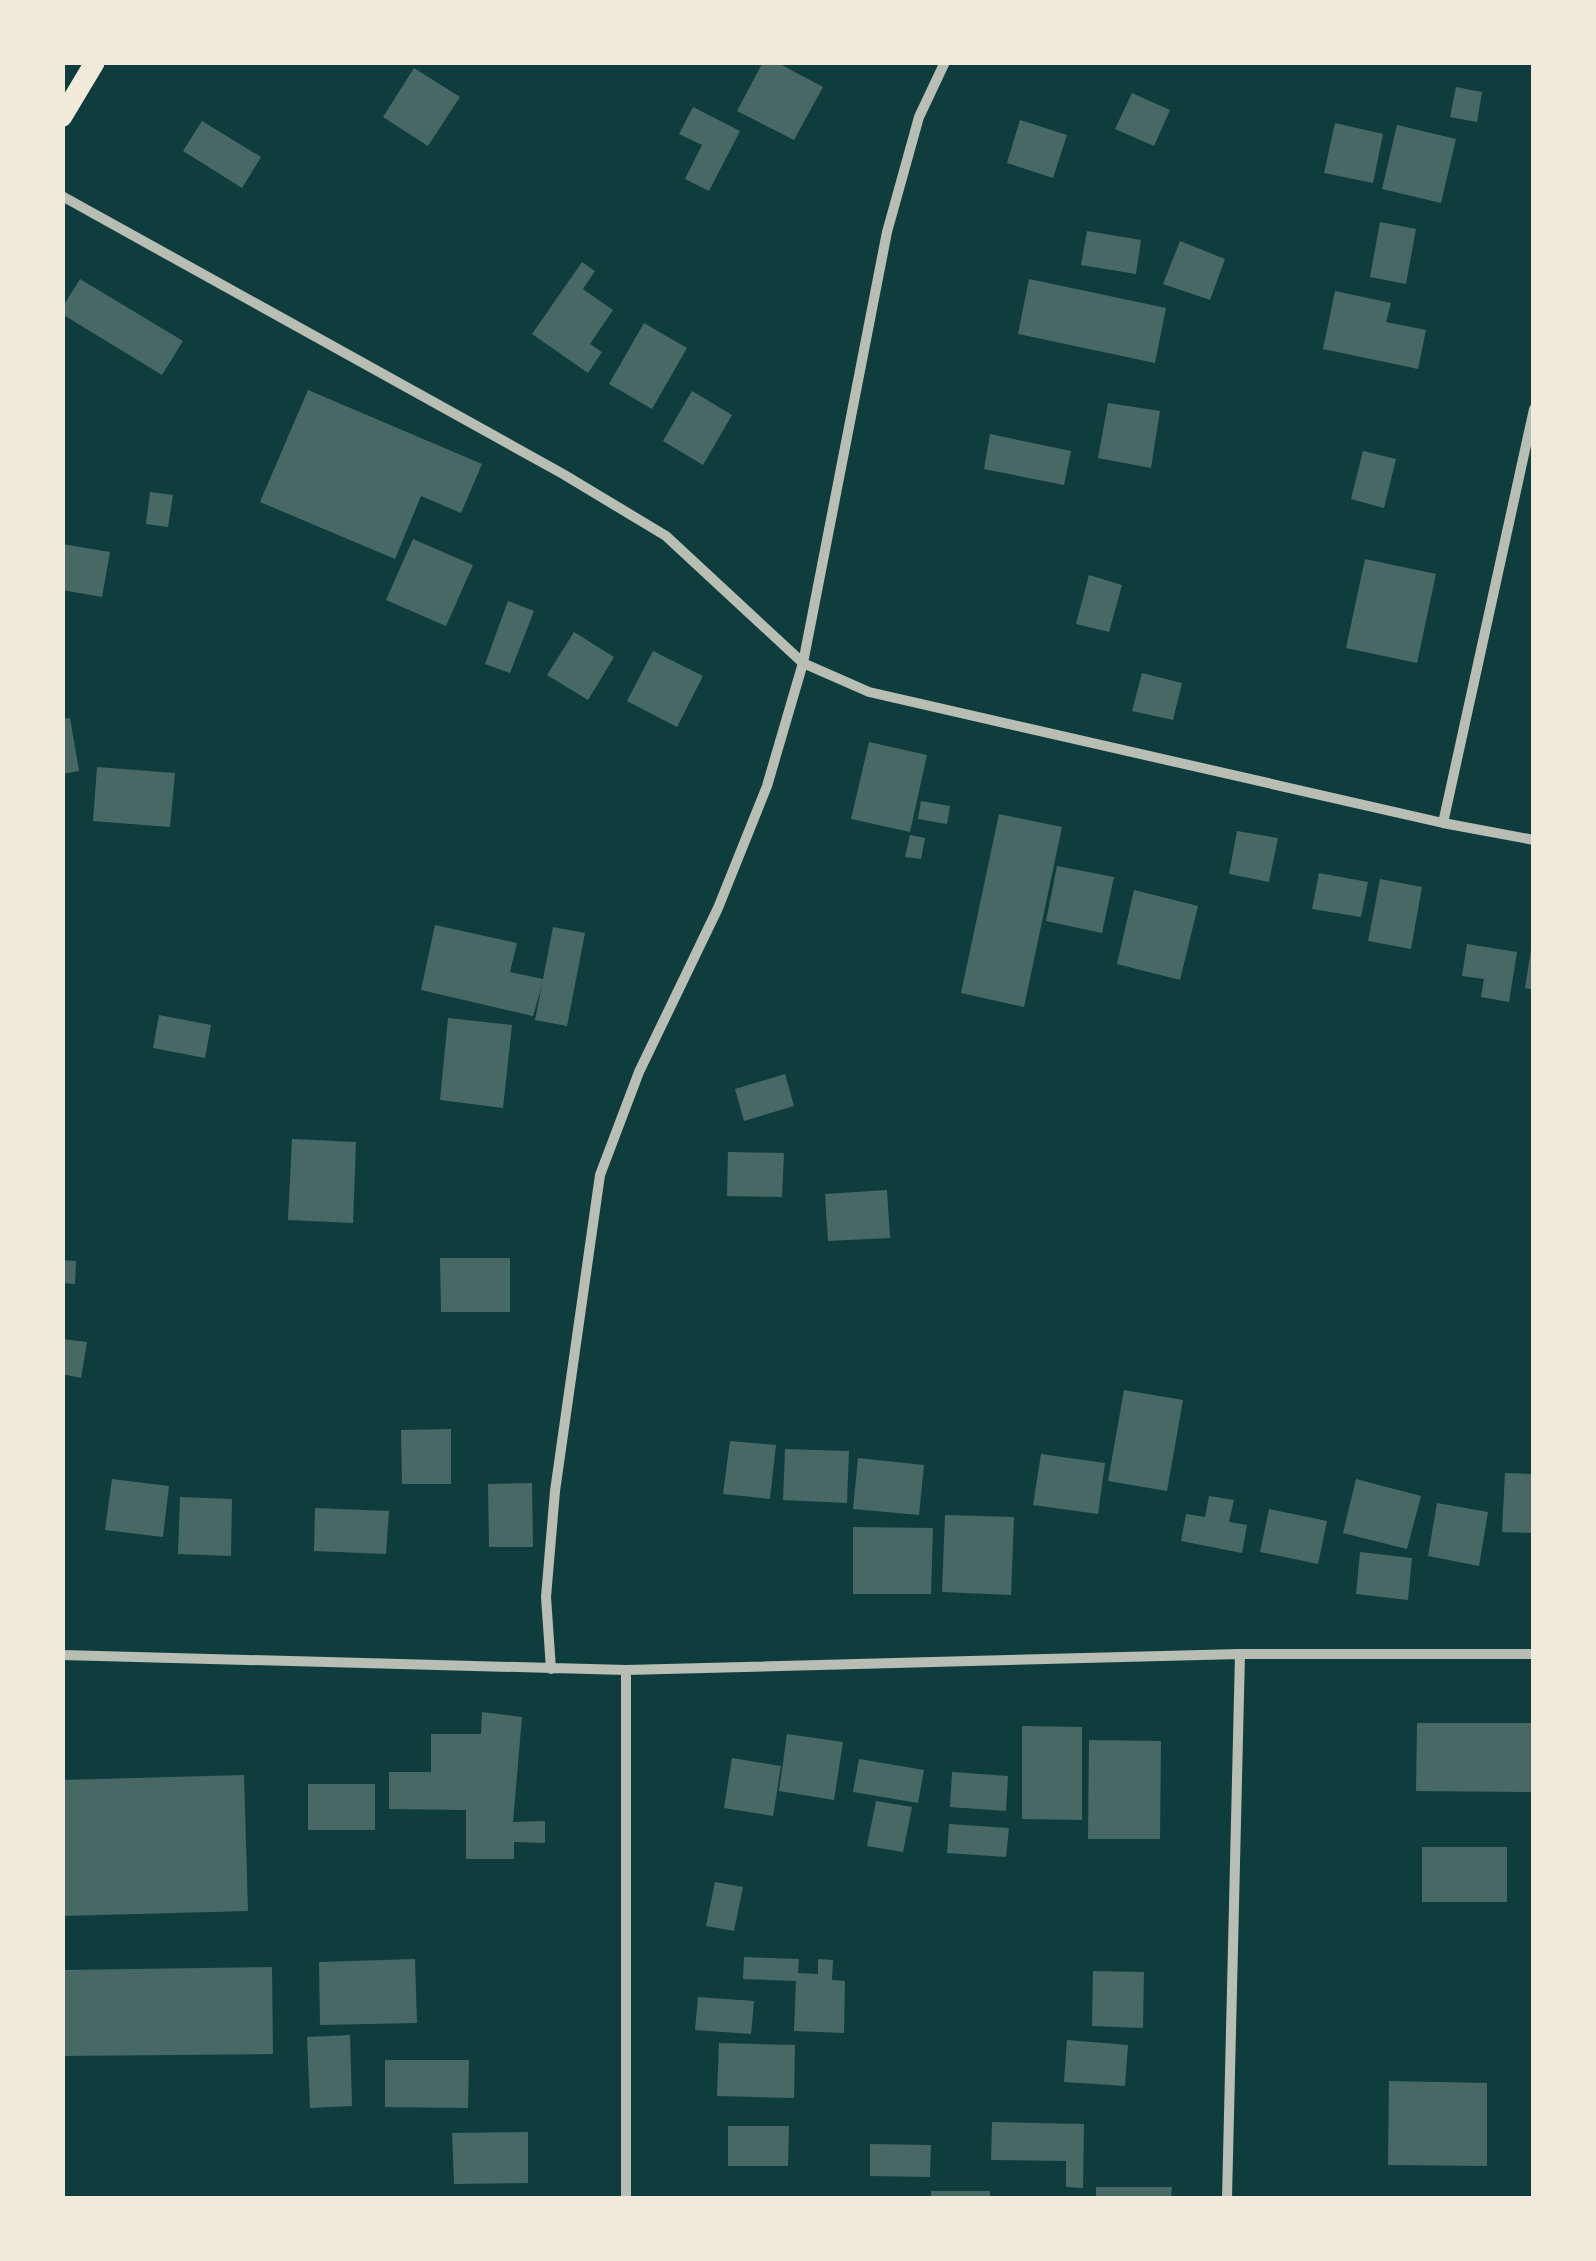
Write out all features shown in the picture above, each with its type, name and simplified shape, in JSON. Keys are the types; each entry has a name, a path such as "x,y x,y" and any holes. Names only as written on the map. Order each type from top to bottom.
{"main road":[{"path":"62,117 96,62"}],"street":[{"path":"551,1669 546,1597 555,1492 600,1175 639,1072 718,908 767,786 803,663 887,232 918,117 944,62"},
{"path":"62,196 562,474 666,536 803,663 869,692 1443,823 1534,840"},
{"path":"1443,823 1534,409"},
{"path":"62,1655 626,1670 1240,1654 1534,1654"},
{"path":"1227,2198 1240,1654"},
{"path":"626,1670 626,2198"}],"building":[{"path":"763,62 776,62 823,87 794,140 737,111"},
{"path":"414,68 460,97 428,146 383,117"},
{"path":"1456,87 1482,92 1477,122 1450,117"},
{"path":"1132,93 1170,110 1154,146 1115,129"},
{"path":"693,107 740,131 709,191 685,179 702,145 679,134"},
{"path":"1020,120 1067,135 1053,178 1007,163"},
{"path":"202,121 261,157 242,188 183,151"},
{"path":"1335,123 1383,134 1373,183 1324,173"},
{"path":"1397,125 1456,139 1441,203 1382,189"},
{"path":"1380,222 1416,229 1406,284 1370,277"},
{"path":"1087,231 1141,240 1136,274 1081,265"},
{"path":"1180,241 1225,259 1210,300 1163,284"},
{"path":"582,262 595,271 583,289 613,310 590,344 602,352 588,373 532,334"},
{"path":"80,279 183,341 162,375 62,314"},
{"path":"1029,279 1166,308 1155,363 1018,334"},
{"path":"1335,291 1391,303 1386,322 1426,330 1418,369 1323,349"},
{"path":"644,323 687,348 652,409 609,384"},
{"path":"308,390 482,464 461,513 421,496 395,559 260,502"},
{"path":"692,391 732,415 703,465 663,441"},
{"path":"1108,403 1160,411 1151,468 1098,458"},
{"path":"990,434 1071,451 1064,485 984,469"},
{"path":"1363,451 1396,459 1384,508 1351,499"},
{"path":"150,492 173,495 168,527 146,524"},
{"path":"413,539 473,565 446,626 386,600"},
{"path":"62,544 110,552 102,597 62,590"},
{"path":"1365,559 1436,574 1417,663 1346,648"},
{"path":"1089,575 1122,585 1109,632 1076,624"},
{"path":"508,601 534,611 510,673 485,664"},
{"path":"574,632 614,657 588,700 547,675"},
{"path":"653,651 703,676 677,727 627,701"},
{"path":"1142,673 1182,683 1173,720 1132,711"},
{"path":"70,718 79,771 62,774 62,719"},
{"path":"869,742 927,755 910,832 851,819"},
{"path":"97,767 175,773 170,827 93,821"},
{"path":"921,801 950,806 947,824 918,819"},
{"path":"999,814 1062,827 1024,1007 961,993"},
{"path":"1237,831 1278,838 1269,882 1229,874"},
{"path":"910,835 925,838 921,859 905,857"},
{"path":"1057,866 1114,877 1102,933 1046,921"},
{"path":"1319,873 1368,882 1361,917 1312,909"},
{"path":"1380,879 1422,887 1411,949 1368,941"},
{"path":"1134,890 1198,906 1180,980 1117,964"},
{"path":"435,925 517,943 510,972 543,979 553,927 585,933 567,1026 535,1020 542,985 533,1016 421,990"},
{"path":"1467,944 1517,952 1509,1002 1481,997 1484,979 1462,976"},
{"path":"1534,950 1534,990 1525,988"},
{"path":"159,1015 211,1025 205,1058 153,1048"},
{"path":"448,1018 512,1025 503,1108 440,1100"},
{"path":"785,1074 794,1106 744,1121 735,1089"},
{"path":"292,1139 356,1142 353,1223 288,1220"},
{"path":"728,1152 784,1153 782,1197 727,1196"},
{"path":"887,1190 890,1238 828,1241 825,1194"},
{"path":"440,1258 510,1258 510,1312 441,1312"},
{"path":"62,1260 76,1261 75,1284 62,1283"},
{"path":"62,1339 87,1342 81,1378 62,1374"},
{"path":"1124,1390 1183,1400 1167,1491 1108,1481"},
{"path":"451,1429 451,1484 402,1484 401,1430"},
{"path":"730,1441 776,1445 770,1499 723,1494"},
{"path":"785,1449 849,1451 847,1503 783,1500"},
{"path":"1041,1454 1105,1463 1098,1514 1033,1505"},
{"path":"858,1458 924,1465 919,1515 853,1509"},
{"path":"1505,1473 1534,1474 1534,1533 1502,1532"},
{"path":"112,1479 169,1486 163,1537 105,1530"},
{"path":"1356,1479 1421,1496 1407,1549 1343,1533"},
{"path":"532,1483 533,1547 489,1547 488,1484"},
{"path":"1209,1496 1234,1500 1229,1522 1247,1525 1242,1553 1181,1541 1186,1514 1205,1517"},
{"path":"180,1497 232,1499 231,1556 178,1554"},
{"path":"1437,1503 1488,1512 1479,1566 1428,1556"},
{"path":"315,1508 389,1511 386,1554 314,1551"},
{"path":"1269,1509 1327,1521 1318,1564 1260,1552"},
{"path":"945,1515 1014,1517 1011,1595 942,1592"},
{"path":"853,1527 933,1528 931,1594 853,1594"},
{"path":"1360,1552 1412,1558 1408,1600 1356,1594"},
{"path":"482,1712 522,1717 513,1822 545,1821 545,1843 514,1842 514,1859 466,1859 466,1810 389,1809 389,1772 431,1772 431,1734 481,1734"},
{"path":"1417,1723 1534,1723 1534,1792 1416,1791"},
{"path":"1022,1726 1082,1727 1082,1820 1022,1819"},
{"path":"787,1734 843,1742 834,1800 779,1791"},
{"path":"1089,1740 1161,1741 1160,1839 1088,1839"},
{"path":"732,1758 781,1766 773,1816 724,1808"},
{"path":"859,1759 924,1770 918,1803 853,1792"},
{"path":"952,1772 1008,1776 1006,1811 950,1807"},
{"path":"244,1775 248,1911 62,1916 62,1780"},
{"path":"308,1784 375,1784 375,1830 308,1830"},
{"path":"876,1801 912,1807 903,1852 867,1846"},
{"path":"949,1824 1009,1828 1006,1857 947,1853"},
{"path":"1422,1847 1507,1847 1507,1902 1422,1902"},
{"path":"715,1882 743,1887 734,1931 706,1926"},
{"path":"744,1957 799,1959 798,1973 818,1974 818,1959 833,1960 832,1980 845,1981 844,2033 794,2031 796,1981 743,1979"},
{"path":"415,1959 417,2023 320,2025 319,1962"},
{"path":"272,1967 273,2054 62,2056 62,1970"},
{"path":"1093,1971 1144,1972 1143,2028 1092,2026"},
{"path":"698,1997 754,2001 751,2034 695,2030"},
{"path":"350,2035 352,2106 310,2108 307,2037"},
{"path":"1067,2040 1128,2045 1125,2086 1064,2082"},
{"path":"719,2043 795,2045 794,2098 717,2096"},
{"path":"385,2060 469,2060 468,2108 385,2107"},
{"path":"1389,2081 1487,2083 1487,2166 1388,2165"},
{"path":"992,2122 1084,2124 1083,2188 1066,2187 1066,2161 991,2160"},
{"path":"728,2126 789,2126 788,2166 728,2166"},
{"path":"528,2132 528,2183 454,2184 452,2133"},
{"path":"870,2144 931,2145 930,2177 870,2176"},
{"path":"1096,2187 1172,2187 1171,2198 1096,2198"},
{"path":"931,2191 990,2191 990,2198 931,2198"}]}
